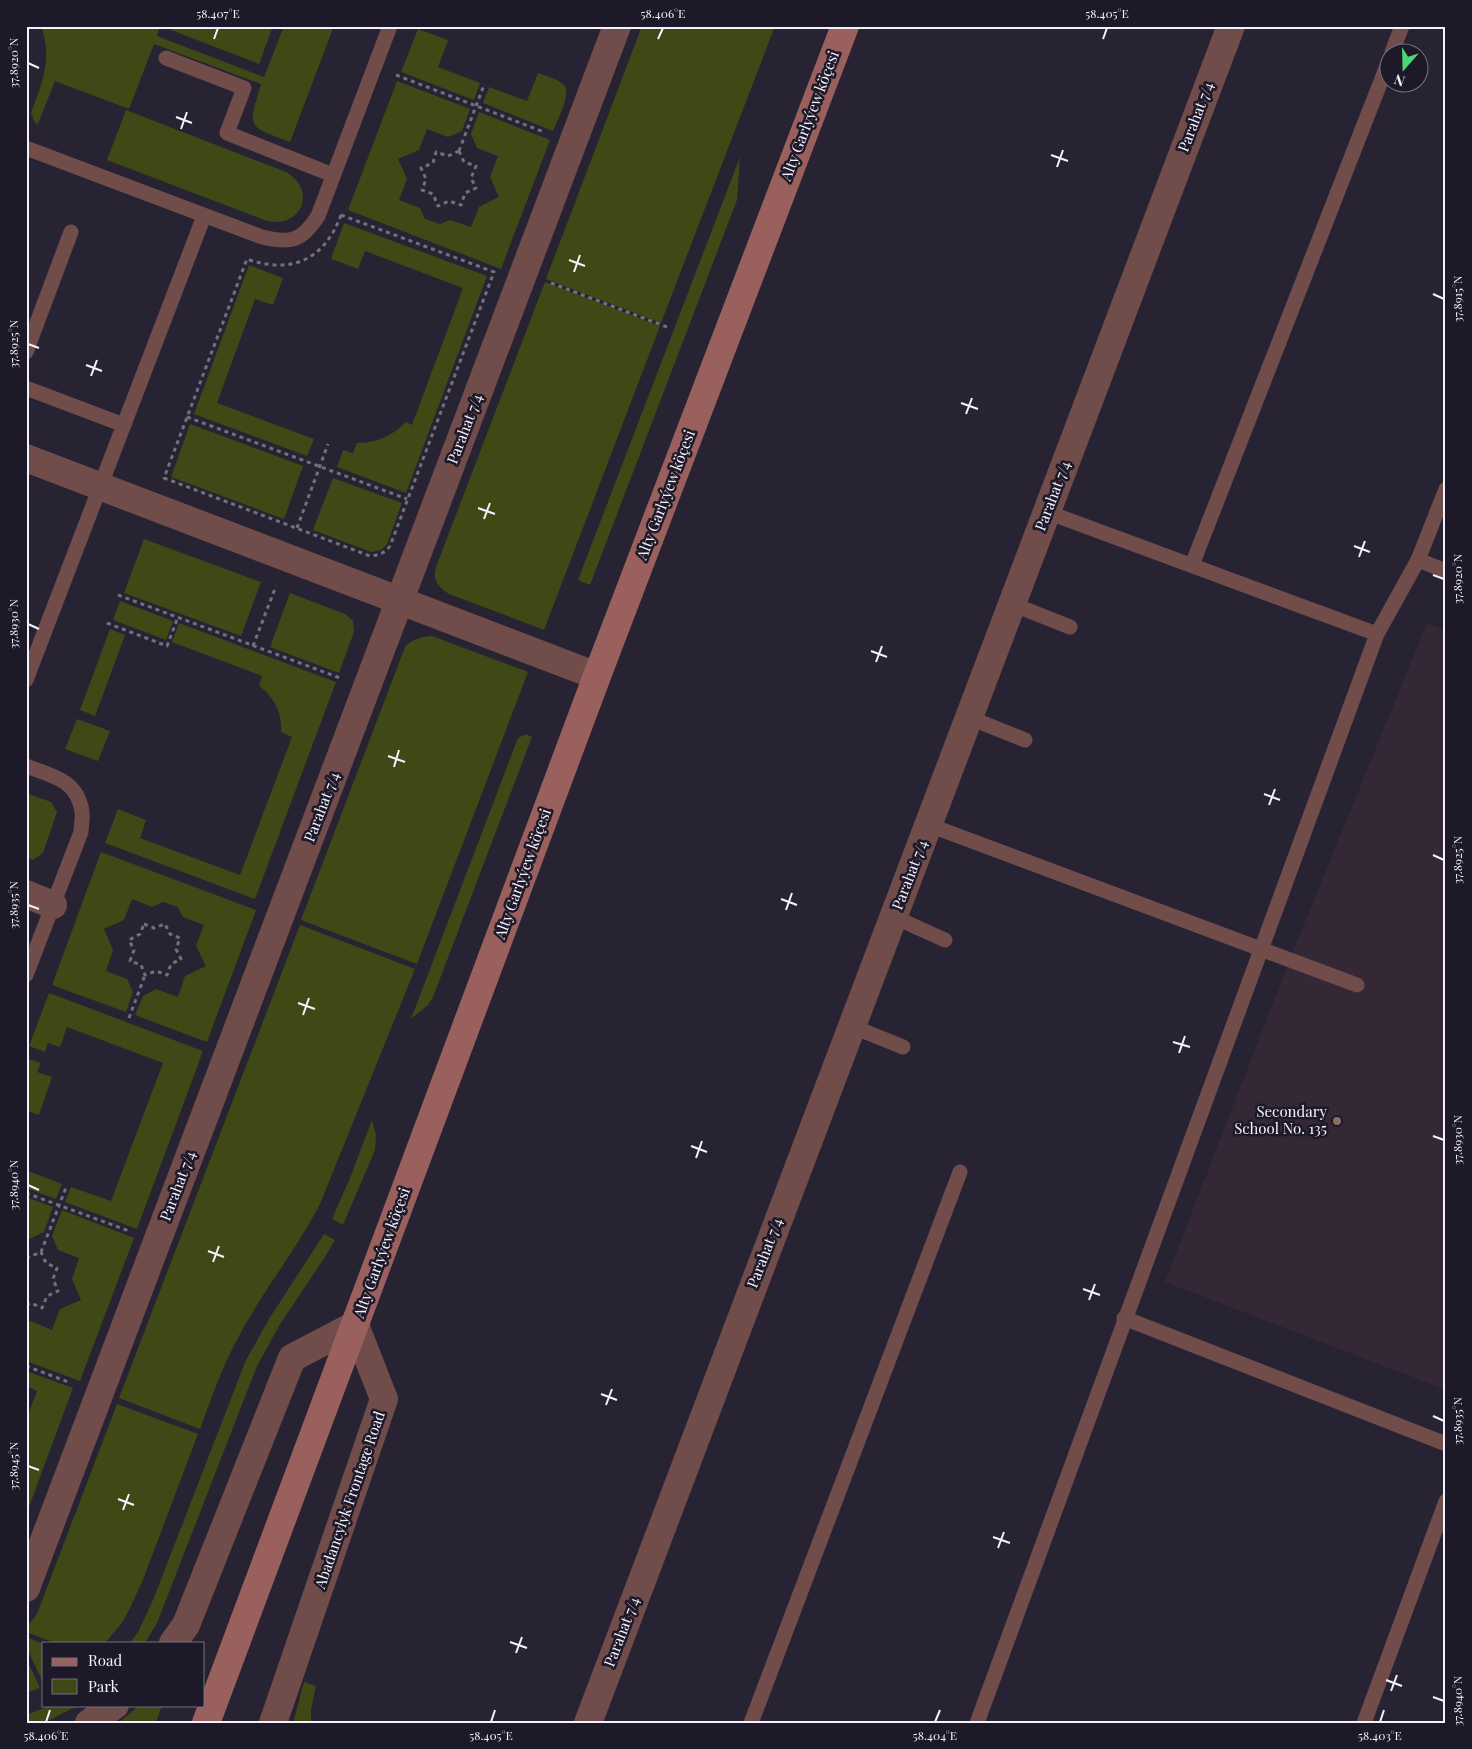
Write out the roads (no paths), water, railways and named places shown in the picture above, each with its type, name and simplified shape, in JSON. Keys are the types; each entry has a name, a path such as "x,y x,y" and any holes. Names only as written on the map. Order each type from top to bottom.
{"street":[{"name":"Parahat 7/4","path":"26,1588 617,26"},
{"name":"Alty Garlyýew köçesi","path":"206,1723 597,676 845,26"},
{"name":"Parahat 7/4","path":"588,1723 1231,26"},
{"path":"26,458 597,676"},
{"path":"26,894 53,905"},
{"path":"174,1642 186,1625 292,1358 355,1325"},
{"name":"Abadancylyk Frontage Road","path":"273,1723 384,1399 355,1325"},
{"path":"89,1723 114,1706"}],"lane":[{"path":"26,148 262,237 280,242 295,239 309,230 318,216 390,26"},
{"path":"1396,42 1402,26"},
{"path":"166,58 244,88 227,133 333,175"},
{"path":"1192,565 1380,84"},
{"path":"26,680 204,216"},
{"path":"26,352 71,232"},
{"path":"26,388 124,425"},
{"path":"977,1723 1124,1318 1377,634 1418,560 1446,489"},
{"path":"1047,512 1377,634"},
{"path":"1418,560 1446,571"},
{"path":"1012,604 1070,627"},
{"path":"970,718 1025,740"},
{"path":"26,766 69,784 76,795 82,813 81,832 26,975"},
{"path":"929,825 1357,985"},
{"path":"894,917 945,940"},
{"path":"851,1026 903,1047"},
{"path":"751,1723 960,1172"},
{"path":"1124,1318 1446,1444"},
{"path":"1364,1723 1446,1501"}],"place":[{"name":"Secondary School No. 135","path":"1337,1121"}]}
